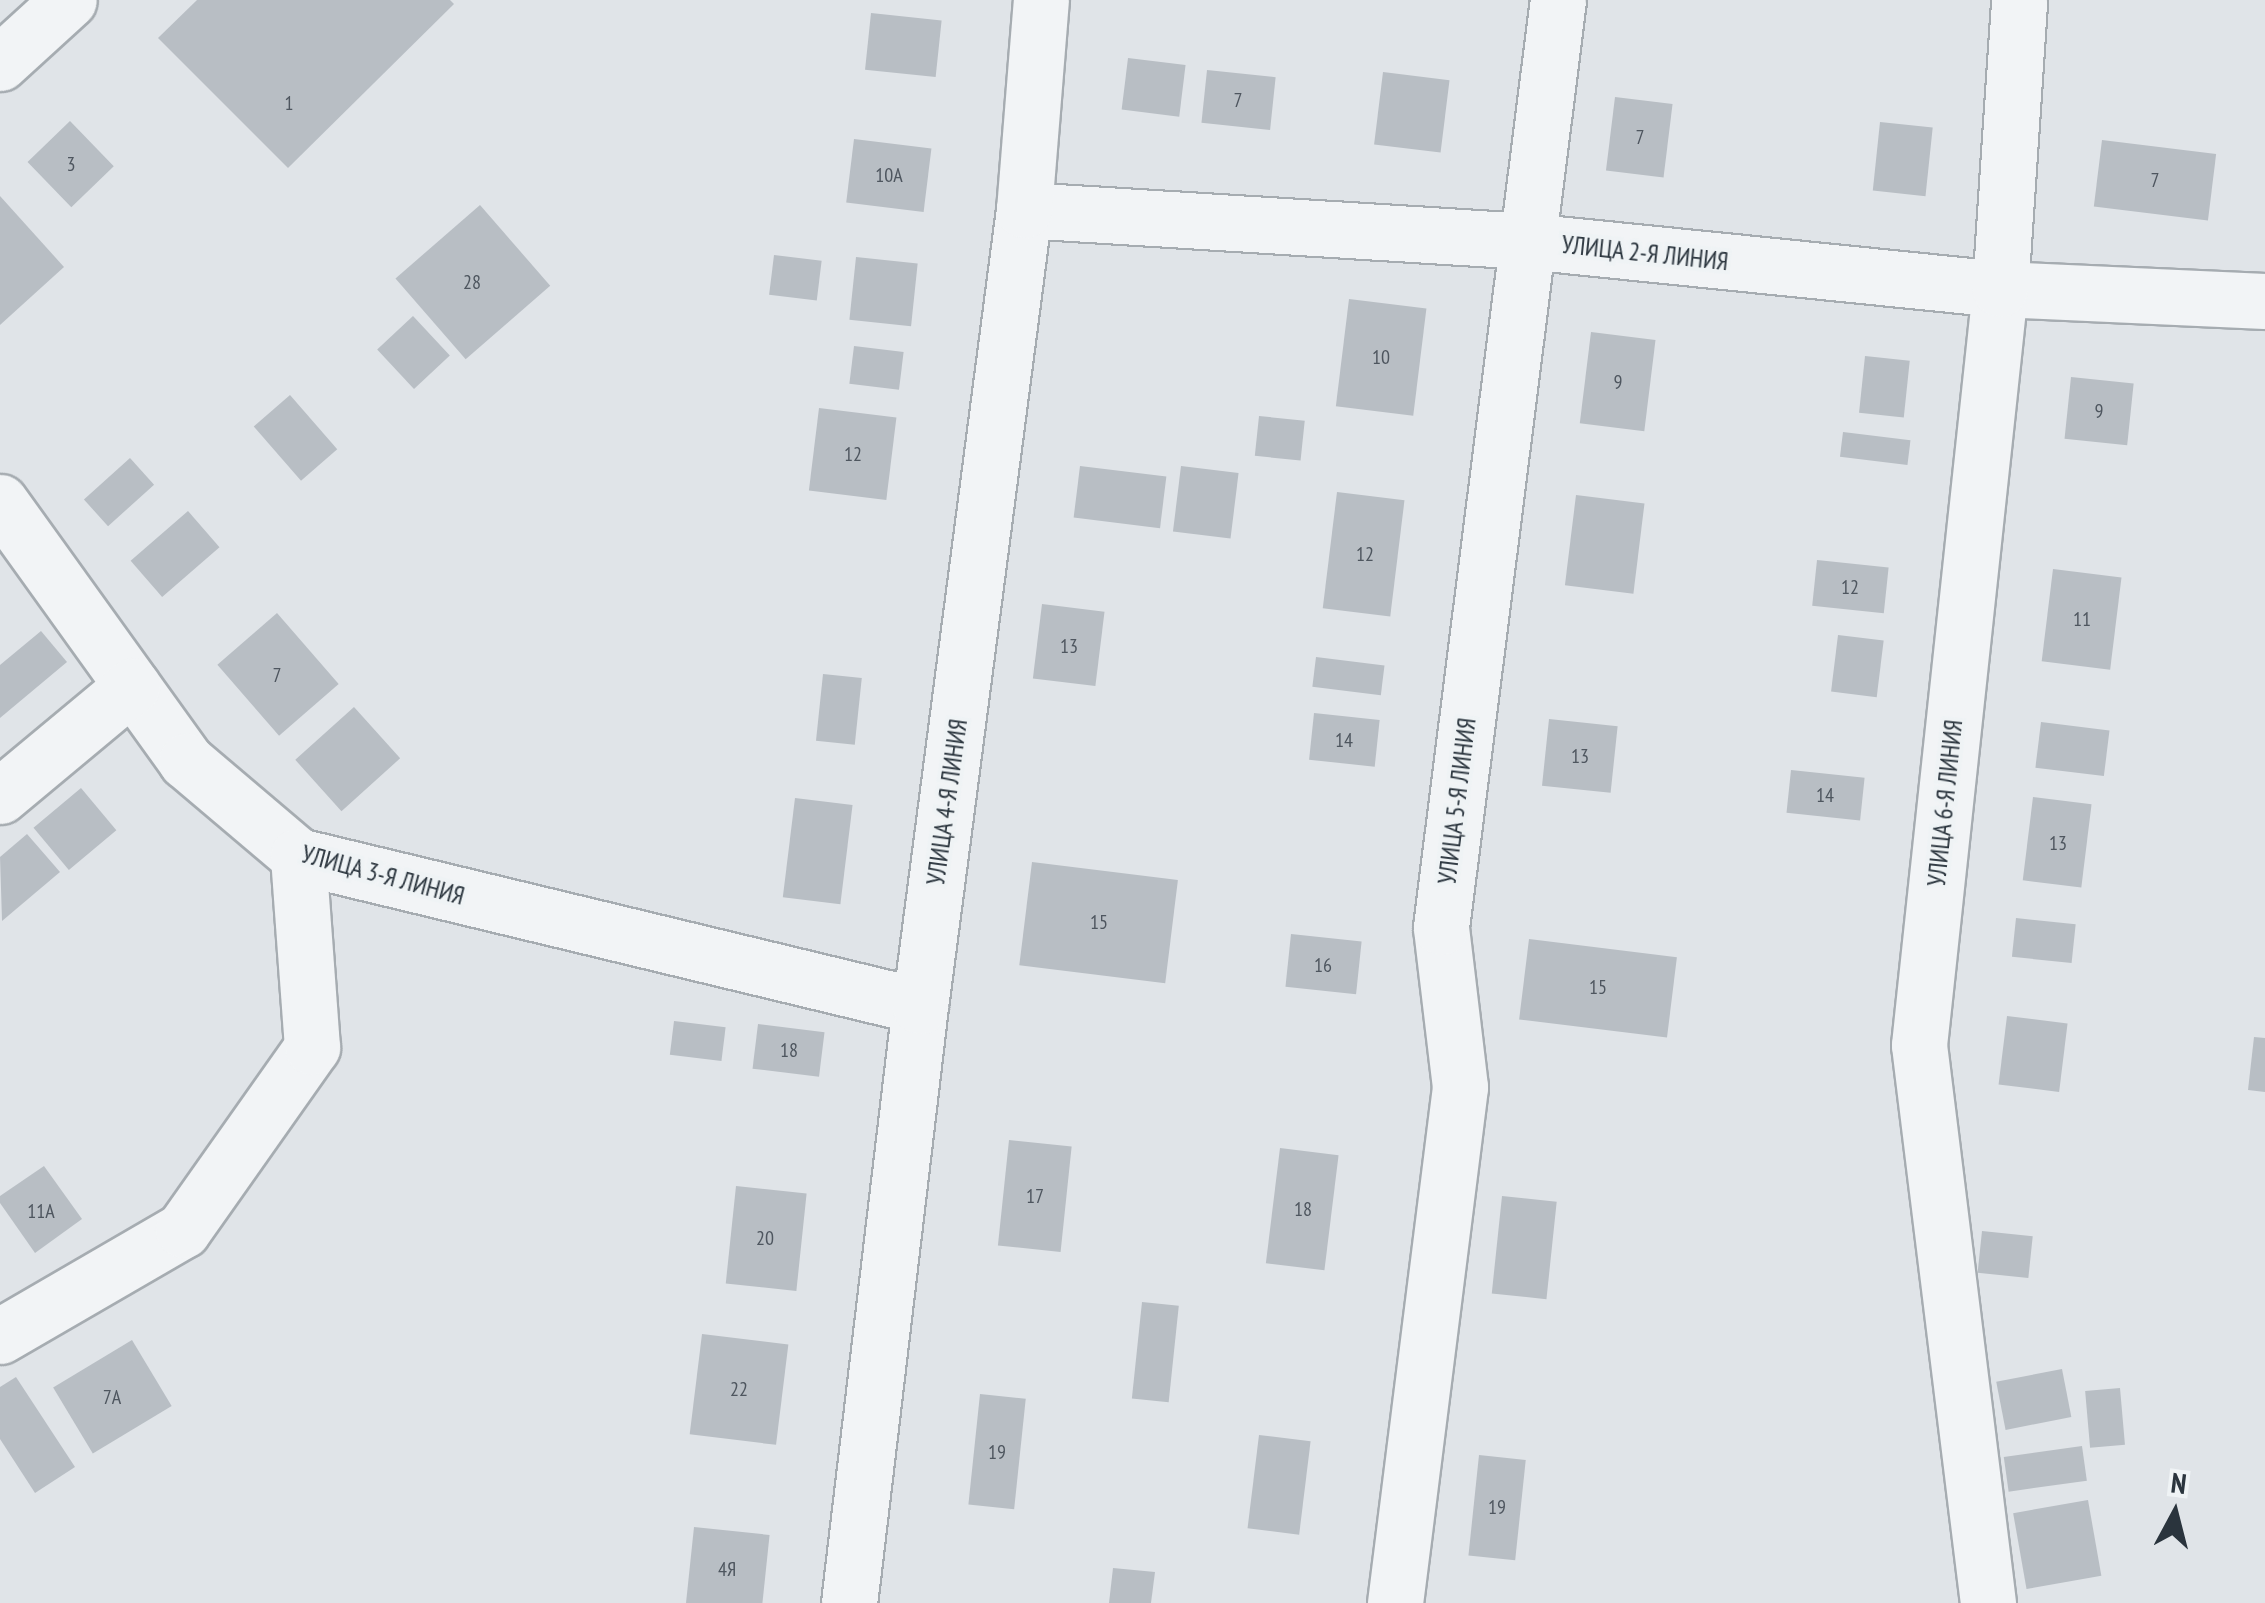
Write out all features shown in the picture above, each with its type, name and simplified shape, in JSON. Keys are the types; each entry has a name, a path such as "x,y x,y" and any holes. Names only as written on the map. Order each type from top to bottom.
{"street":[{"path":"0,63 69,0"},
{"name":"УЛИЦА 4-Я ЛИНИЯ","path":"849,1603 920,1006 1024,210 1041,0"},
{"name":"УЛИЦА 5-Я ЛИНИЯ","path":"1395,1603 1460,1087 1441,926 1558,0"},
{"name":"УЛИЦА 6-Я ЛИНИЯ","path":"1988,1603 1919,1045 2000,289 2020,0"},
{"name":"УЛИЦА 2-Я ЛИНИЯ","path":"1024,210 1528,241 2000,289 2265,301"},
{"name":"УЛИЦА 3-Я ЛИНИЯ","path":"0,502 186,761 298,856 920,1006"},
{"path":"0,796 132,686"},
{"path":"0,1336 183,1230 312,1047 298,856"}],"building":[{"path":"197,0 450,0 454,4 288,168 158,38"},
{"path":"871,13 942,20 936,77 865,70"},
{"path":"1128,58 1186,65 1179,117 1122,110"},
{"path":"1207,70 1276,77 1270,130 1201,123"},
{"path":"1383,72 1450,80 1441,153 1374,144"},
{"path":"1615,97 1673,104 1664,178 1606,170"},
{"path":"70,121 114,166 71,207 28,162"},
{"path":"1880,122 1933,128 1925,196 1873,191"},
{"path":"854,139 931,149 924,212 846,203"},
{"path":"2102,140 2216,154 2208,221 2094,207"},
{"path":"0,196 64,267 0,325"},
{"path":"480,205 550,286 466,359 395,278"},
{"path":"774,255 822,261 817,301 769,295"},
{"path":"856,257 918,263 911,326 849,320"},
{"path":"1349,299 1426,309 1413,416 1336,406"},
{"path":"413,316 450,355 414,389 377,349"},
{"path":"1591,332 1656,340 1644,431 1580,423"},
{"path":"854,346 904,352 899,390 849,384"},
{"path":"1865,356 1910,361 1904,417 1859,413"},
{"path":"2071,377 2134,384 2127,445 2065,439"},
{"path":"290,395 337,449 301,481 254,426"},
{"path":"819,408 896,418 886,500 809,490"},
{"path":"1259,416 1305,421 1301,461 1255,456"},
{"path":"1843,432 1910,440 1907,465 1840,457"},
{"path":"130,458 154,485 108,526 84,499"},
{"path":"1080,466 1166,477 1160,528 1074,518"},
{"path":"1181,466 1239,473 1231,539 1173,532"},
{"path":"1337,492 1404,500 1390,616 1323,608"},
{"path":"1576,495 1644,503 1633,594 1565,585"},
{"path":"188,511 219,547 162,597 131,561"},
{"path":"1817,560 1889,568 1884,613 1812,606"},
{"path":"2053,569 2121,577 2110,670 2042,661"},
{"path":"1042,604 1105,612 1095,686 1033,678"},
{"path":"277,613 339,684 279,736 217,665"},
{"path":"41,631 67,662 0,718 0,665"},
{"path":"1838,635 1884,641 1877,697 1831,692"},
{"path":"1316,657 1384,665 1381,695 1312,687"},
{"path":"823,674 862,678 855,745 816,741"},
{"path":"354,707 400,758 341,811 295,760"},
{"path":"1314,713 1380,720 1375,767 1309,760"},
{"path":"1549,719 1618,726 1611,793 1542,786"},
{"path":"2041,722 2109,730 2104,776 2035,768"},
{"path":"1791,770 1865,778 1860,820 1787,813"},
{"path":"81,788 116,830 69,870 34,828"},
{"path":"2033,797 2092,804 2081,888 2023,880"},
{"path":"795,798 853,805 840,904 783,897"},
{"path":"27,834 60,872 2,921 0,857"},
{"path":"1032,862 1178,880 1165,983 1019,965"},
{"path":"2016,918 2076,924 2072,963 2012,957"},
{"path":"1291,934 1362,941 1356,994 1285,987"},
{"path":"1529,939 1677,957 1667,1038 1519,1019"},
{"path":"2007,1016 2068,1023 2059,1092 1999,1084"},
{"path":"674,1021 726,1027 721,1061 670,1055"},
{"path":"758,1024 825,1032 819,1077 753,1069"},
{"path":"2254,1037 2265,1038 2265,1092 2248,1090"},
{"path":"1009,1140 1072,1147 1061,1252 998,1245"},
{"path":"1280,1148 1339,1155 1324,1270 1266,1263"},
{"path":"44,1166 82,1219 35,1253 0,1203 0,1196"},
{"path":"736,1186 807,1193 796,1291 726,1283"},
{"path":"1502,1196 1557,1202 1546,1299 1492,1293"},
{"path":"1982,1231 2033,1236 2028,1278 1978,1273"},
{"path":"1142,1302 1179,1306 1169,1402 1132,1398"},
{"path":"702,1334 788,1345 776,1445 690,1434"},
{"path":"132,1340 172,1406 93,1453 53,1387"},
{"path":"2062,1369 2071,1417 2006,1430 1996,1382"},
{"path":"16,1377 75,1467 35,1493 0,1439 0,1387"},
{"path":"2120,1388 2125,1445 2090,1448 2085,1391"},
{"path":"980,1394 1026,1399 1014,1509 968,1504"},
{"path":"1259,1435 1311,1441 1299,1535 1248,1528"},
{"path":"2082,1446 2087,1481 2009,1492 2004,1457"},
{"path":"1479,1455 1526,1460 1515,1560 1468,1555"},
{"path":"2088,1500 2101,1576 2027,1589 2013,1513"},
{"path":"694,1527 770,1535 762,1603 686,1603"},
{"path":"1113,1568 1155,1572 1151,1603 1109,1603"}]}
